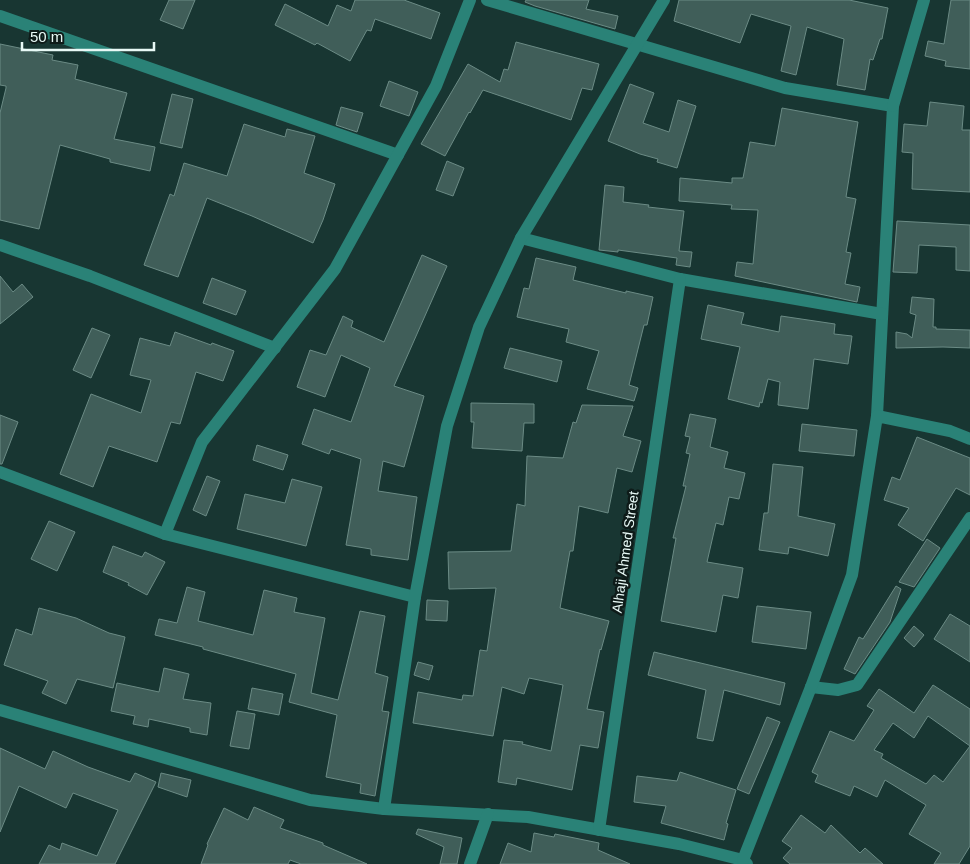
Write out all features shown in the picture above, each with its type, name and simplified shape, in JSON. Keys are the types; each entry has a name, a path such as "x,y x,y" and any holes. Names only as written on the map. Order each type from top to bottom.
{"street":[{"path":"165,534 202,442 335,269 436,86 470,0"},
{"path":"487,0 785,88 893,106"},
{"path":"384,809 415,597 447,426 479,327 520,238 664,0"},
{"path":"0,710 310,800 384,809 528,817 679,844 745,862 852,575 877,416 893,106 924,0"},
{"path":"0,16 398,155"},
{"path":"520,238 680,279 882,314"},
{"path":"0,245 90,276 275,348"},
{"name":"Alhaji Ahmed Street","path":"599,830 680,279"},
{"path":"877,416 950,431 970,439"},
{"path":"0,472 165,534 415,597"},
{"path":"811,687 838,690 857,685 970,518"},
{"path":"470,864 488,814"}],"building":[{"path":"169,0 195,0 183,29 160,20"},
{"path":"355,0 404,0 440,13 431,39 375,19 371,31 367,30 350,61 317,43 315,45 275,25 285,4 328,26 337,5 351,11"},
{"path":"526,0 589,0 586,9 618,16 615,29 535,6 525,2"},
{"path":"679,0 849,0 888,8 882,39 880,39 873,60 870,59 865,90 837,85 844,39 807,27 796,75 781,71 791,26 751,14 740,43 674,21"},
{"path":"951,0 970,0 970,69 945,66 946,61 925,56 928,41 944,44"},
{"path":"516,42 599,64 592,90 582,88 571,120 483,90 445,156 421,144 468,64 500,82 504,69 508,70"},
{"path":"0,44 53,55 52,60 78,65 75,79 127,93 114,139 155,147 150,171 110,162 110,159 60,145 39,229 0,220 0,113 6,86 0,85"},
{"path":"389,81 418,92 409,116 380,106"},
{"path":"630,84 654,93 643,123 669,132 678,100 696,106 677,168 657,162 658,159 608,141"},
{"path":"172,94 193,99 182,148 160,143"},
{"path":"930,102 964,106 962,130 970,130 970,192 912,189 913,153 902,152 904,124 927,126"},
{"path":"341,107 363,113 357,132 336,125"},
{"path":"782,108 858,122 846,197 856,199 846,252 851,253 845,284 860,287 857,302 735,276 737,262 753,264 758,210 731,209 732,205 679,201 680,178 732,183 732,178 743,178 750,142 775,146"},
{"path":"244,124 285,137 287,129 315,136 304,173 335,184 313,243 207,198 178,277 144,265 170,194 174,196 184,163 227,176"},
{"path":"447,161 464,168 453,196 436,190"},
{"path":"605,185 624,187 623,202 684,211 679,251 692,252 690,267 676,265 677,258 618,250 618,252 599,250"},
{"path":"897,221 970,225 970,271 956,270 956,247 919,245 917,273 893,272"},
{"path":"422,255 447,266 394,386 424,396 404,467 383,461 378,491 417,497 408,560 371,555 371,549 346,545 361,459 331,449 329,454 302,444 314,409 351,422 370,368 341,355 325,397 297,387 310,350 326,355 343,316 353,321 351,327 384,342"},
{"path":"536,258 576,267 573,280 626,293 626,291 653,297 647,325 644,325 629,385 638,388 634,401 587,389 599,351 566,342 569,329 517,317 524,288 529,289"},
{"path":"0,276 13,292 22,284 33,297 0,324"},
{"path":"212,278 246,291 236,315 203,303"},
{"path":"912,297 934,299 933,327 936,327 936,329 970,330 970,348 896,348 896,332 907,334 912,338 916,315 910,313"},
{"path":"708,305 744,313 741,324 779,332 781,316 835,324 834,334 852,336 848,364 814,359 808,409 778,405 780,382 768,379 762,403 760,402 759,407 728,399 740,347 701,339"},
{"path":"92,328 110,335 91,378 73,370"},
{"path":"175,332 234,351 223,381 196,372 180,424 171,422 157,462 109,446 93,487 60,474 91,394 141,413 151,380 130,375 140,338 170,346"},
{"path":"510,348 562,361 557,382 504,368"},
{"path":"471,403 534,404 534,423 524,423 522,451 472,448 474,422 471,422"},
{"path":"582,405 633,406 623,436 641,441 632,472 617,468 608,513 579,506 573,551 570,551 560,608 609,621 600,649 587,709 604,712 598,748 580,745 572,790 517,778 516,785 498,782 504,740 523,742 522,744 551,751 563,685 529,678 524,694 502,687 493,736 413,723 418,692 462,700 463,695 473,696 480,650 487,651 496,588 449,589 448,552 511,551 517,504 525,506 527,456 563,458 573,422 576,423"},
{"path":"690,414 716,419 710,447 728,452 724,468 745,473 739,499 729,497 723,525 716,523 707,562 743,568 738,598 723,595 716,632 661,621 676,538 673,538 686,486 683,486 690,454 686,453 690,437 685,436"},
{"path":"0,415 18,422 2,464 0,464"},
{"path":"802,424 857,430 854,456 799,451"},
{"path":"917,437 970,458 970,495 956,488 923,541 898,525 909,508 884,500 892,477 900,480"},
{"path":"257,445 288,455 283,470 253,460"},
{"path":"773,464 803,467 798,516 835,524 828,556 789,547 788,554 759,550 764,513 768,513"},
{"path":"207,476 220,481 206,516 193,510"},
{"path":"292,479 322,487 306,546 237,529 245,494 285,503"},
{"path":"49,521 75,532 57,571 31,559"},
{"path":"927,539 940,548 914,587 899,582"},
{"path":"113,546 142,557 145,552 165,562 147,595 128,585 129,583 103,572"},
{"path":"896,586 901,589 890,622 855,674 844,669 859,637 863,639"},
{"path":"187,587 205,592 198,621 253,635 264,590 297,598 294,612 325,618 311,693 338,700 360,611 385,616 375,673 388,677 382,711 389,712 375,796 360,793 361,784 326,777 337,715 289,702 296,674 155,635 159,619 177,623"},
{"path":"427,600 448,601 447,621 426,620"},
{"path":"757,606 811,612 806,649 752,642"},
{"path":"39,608 76,618 109,633 125,637 113,688 77,679 66,704 42,693 48,681 4,665 16,629 32,635"},
{"path":"950,614 970,626 970,662 934,639"},
{"path":"914,626 924,635 914,647 904,638"},
{"path":"654,652 785,683 780,705 724,690 713,741 697,738 706,690 648,675"},
{"path":"418,662 433,666 429,680 414,675"},
{"path":"164,668 189,674 183,699 211,703 207,735 190,732 190,728 149,719 148,727 133,724 135,716 111,711 117,683 159,692"},
{"path":"933,685 970,709 970,746 970,846 959,864 934,864 941,853 909,834 926,805 885,780 877,797 854,786 850,796 815,782 818,775 812,772 830,731 854,741 874,710 867,706 879,689 914,713","holes":["928,716 970,746 943,782 934,775 926,784 881,758 883,754 874,750 893,723 914,738"]},
{"path":"252,688 283,694 279,715 248,709"},
{"path":"237,711 255,714 249,749 230,746"},
{"path":"767,717 780,722 749,794 737,789"},
{"path":"0,748 45,769 53,751 88,767 130,782 135,773 156,782 115,864 39,864 49,845 60,850 62,843 97,856 118,810 73,793 66,808 19,786 0,832"},
{"path":"680,772 736,790 726,823 728,824 724,840 661,823 666,806 634,802 637,776 677,781"},
{"path":"161,773 191,780 187,797 158,787"},
{"path":"254,807 284,820 280,828 323,843 323,845 367,864 301,864 290,860 288,864 201,864 207,844 224,808 248,820"},
{"path":"801,815 825,833 831,825 860,853 865,848 883,864 790,864 783,858 792,848 782,841"},
{"path":"418,829 462,838 457,864 440,864 444,847 416,834"},
{"path":"534,833 554,837 555,834 599,843 598,850 630,864 500,864 508,843 531,852"}]}
